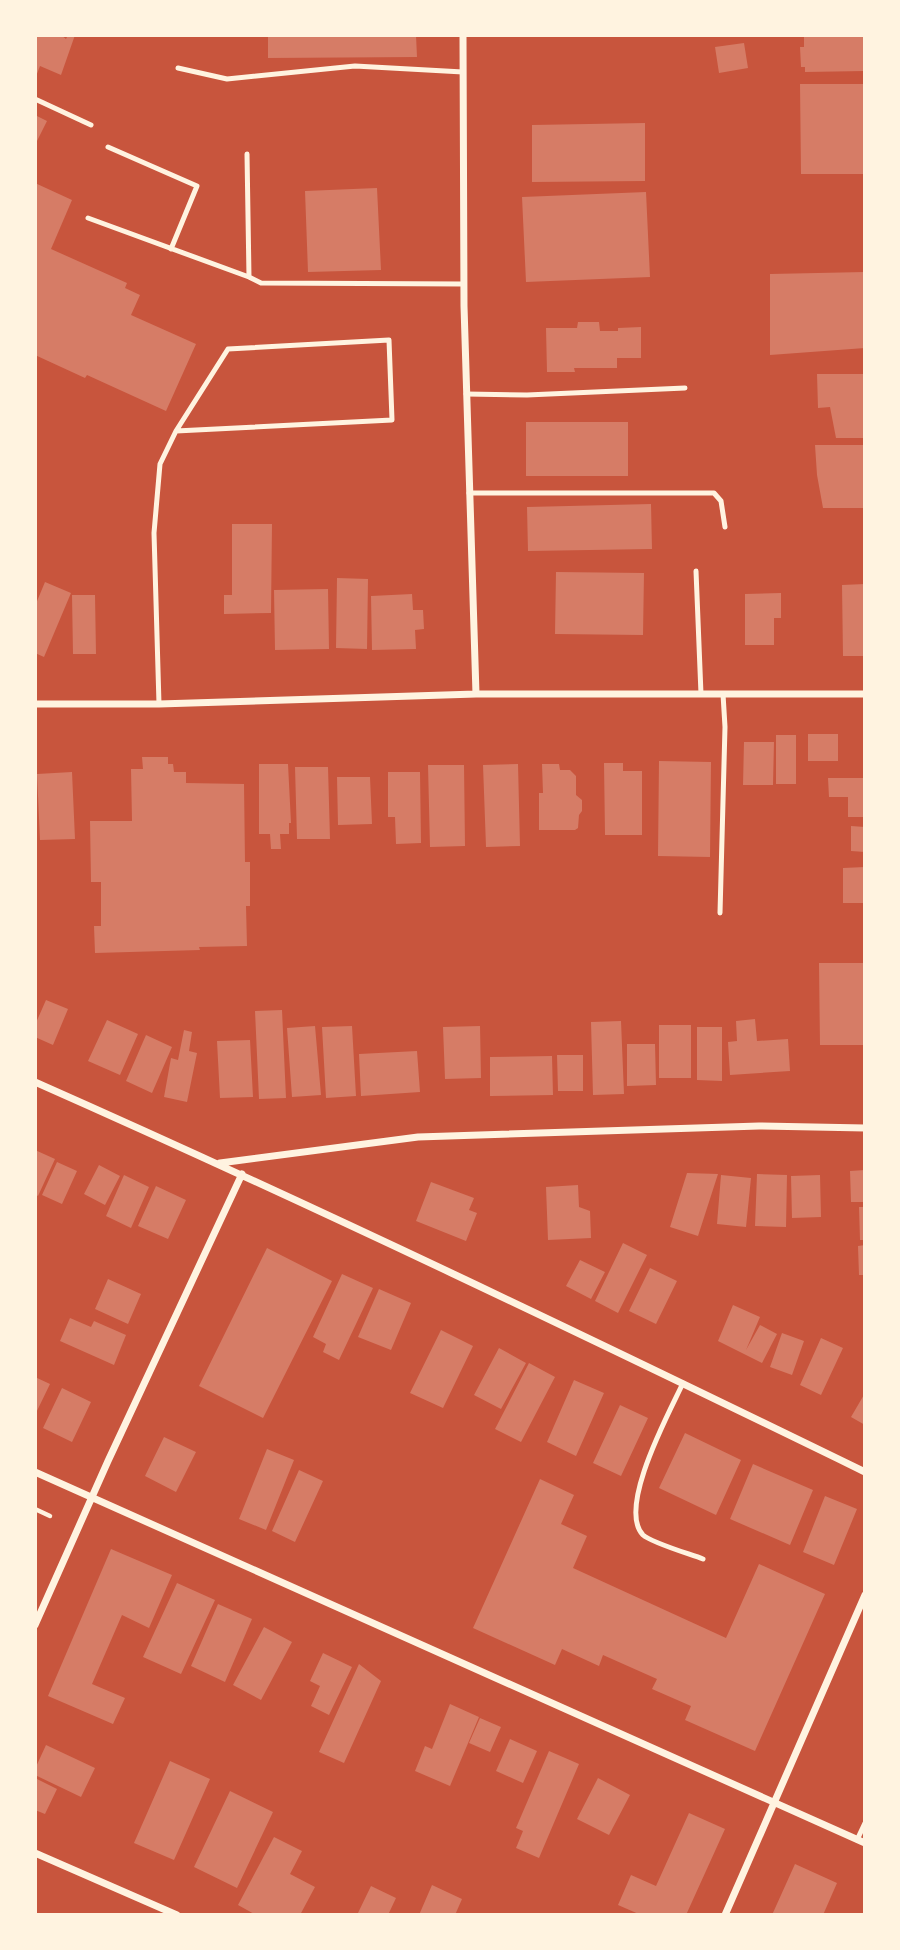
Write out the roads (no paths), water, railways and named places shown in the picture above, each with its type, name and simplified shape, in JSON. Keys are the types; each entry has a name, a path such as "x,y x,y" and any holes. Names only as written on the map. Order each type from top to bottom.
{"street":[{"path":"463,35 463,284 476,694"},
{"path":"35,704 159,704 476,694 865,694"},
{"path":"35,1082 219,1163 865,1472"},
{"path":"219,1163 418,1137 759,1126 865,1128"},
{"path":"35,1625 242,1174"},
{"path":"35,1472 861,1841"},
{"path":"725,1915 865,1595"},
{"path":"35,1853 177,1915"}],"lane":[{"path":"178,68 227,79 355,66 463,72"},
{"path":"35,99 91,125"},
{"path":"108,147 197,186 171,249"},
{"path":"247,154 249,277"},
{"path":"88,218 249,277 261,284 463,284"},
{"path":"159,704 154,533 160,464 176,431 228,349 389,340 392,420 176,431"},
{"path":"466,394 527,395 685,388"},
{"path":"469,494 714,493 721,501 724,527"},
{"path":"696,571 701,694"},
{"path":"720,913 725,727 723,694"},
{"path":"683,1383 649,1458 636,1499 635,1523 645,1536 703,1559"},
{"path":"861,1841 865,1823"}]}
